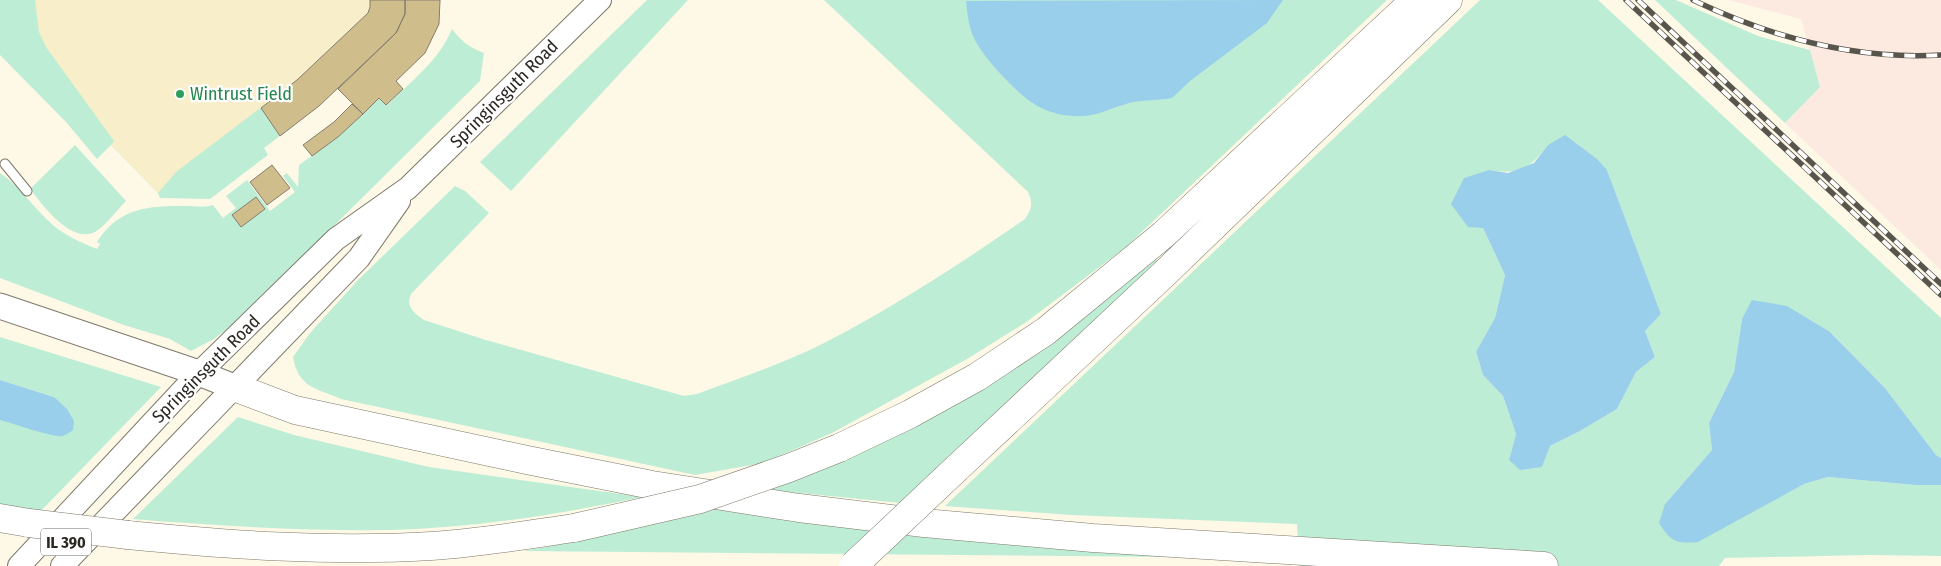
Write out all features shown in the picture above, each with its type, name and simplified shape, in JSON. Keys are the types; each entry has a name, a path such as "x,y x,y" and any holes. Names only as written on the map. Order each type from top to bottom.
{"highway":[{"path":"121,542 199,542 294,547 385,547 480,542 574,528 700,499 789,468 839,448 910,414 977,377 1046,331 1163,235 1416,0"},
{"path":"853,566 1164,274 1448,0"},
{"path":"234,387 295,410 353,423 652,485 789,507 924,523 1093,538 1544,566"},
{"name":"IL 390","path":"12,527 121,542 220,560 329,566"}],"main road":[{"path":"0,306 199,373 234,387"}],"street":[{"name":"Springinsguth Road","path":"19,566 199,373 336,239 408,188 600,0"},
{"name":"Springinsguth Road","path":"62,566 359,258 408,188"}],"lane":[{"path":"5,164 27,191"}],"shaded area":[{"path":"1728,0 1941,0 1941,270 1785,123 1820,87 1801,19"}],"green space":[{"name":"Wintrust Field","path":"0,0 370,0 368,13 297,80 261,108 280,136 264,148 268,155 210,199 160,198 158,193 111,145 97,159 66,122 0,55"},
{"path":"647,0 688,0 511,191 480,162"},
{"path":"824,0 1387,0 1126,247 1025,323 967,359 832,433 763,463 695,475 341,399 309,385 299,375 293,357 310,333 359,279 455,186 465,191 489,213 412,293 409,301 411,308 417,315 424,320 486,340 684,396 697,394 793,358 824,343 876,315 1025,219 1031,206 1028,192"},
{"path":"1480,0 1598,0 1941,318 1941,458 1936,455 1885,388 1830,332 1742,319 1734,372 1709,423 1712,450 1665,504 1754,510 1804,484 1828,477 1915,485 1941,485 1941,556 1869,555 1725,558 1719,566 1299,566 1297,524 1071,515 945,506","holes":["1548,145 1607,170 1661,314 1645,331 1655,357 1636,372 1617,409 1550,446 1509,460 1516,434 1503,396 1483,375 1476,353 1495,318 1505,275 1483,228 1489,170 1516,171 1529,165"]},
{"path":"1655,0 1676,0 1758,36 1810,50 1820,87 1785,123"},
{"path":"452,29 466,44 484,53 480,81 241,318 214,339 191,351 170,339 124,325 0,278 0,173 58,229 74,239 97,249 100,244 97,242 115,222 125,215 147,208 203,207 213,205 223,218 236,208 226,196 247,180 270,211 295,192 283,176 287,173 298,187 299,165 338,137 379,98 387,105 432,61"},
{"path":"75,145 126,201 106,223 93,233 75,232 66,227 49,212 30,189"},
{"path":"1156,259 1161,263 901,503 769,490 879,444 922,423 971,394 1053,340"},
{"path":"0,337 161,387 38,514 0,507 0,420 20,425 54,397 0,380"},
{"path":"238,417 294,435 429,467 642,497 517,519 423,529 294,529 133,519"},
{"path":"718,508 1170,553 1170,557 523,551 577,541"}],"sand":[{"name":"Wintrust Field","path":"35,0 370,0 370,7 368,13 297,80 176,172 158,193 111,145 114,141 46,47 39,32"}],"water":[{"path":"1283,0 1267,23 1190,81 1172,98 1129,103 1083,116 1069,116 1056,113 1034,104 1024,97 982,51 971,31 966,1"},
{"path":"1565,135 1597,159 1607,170 1661,314 1645,331 1655,357 1636,372 1617,409 1550,446 1542,467 1520,470 1509,460 1516,434 1503,396 1483,375 1476,352 1495,318 1505,275 1483,228 1468,227 1451,204 1464,178 1489,170 1508,173 1534,163 1548,145"},
{"path":"1752,300 1787,306 1830,332 1885,388 1936,455 1941,458 1941,485 1915,485 1828,477 1804,484 1698,542 1684,543 1671,538 1659,523 1665,504 1712,450 1709,423 1734,372 1742,319"},
{"path":"0,380 54,397 67,409 74,421 73,430 63,436 58,436 0,420"}],"building":[{"path":"370,0 405,0 405,14 396,33 319,106 280,136 261,108 297,80 368,13"},
{"path":"405,0 440,0 439,24 425,53 396,81 403,89 386,105 379,98 363,114 338,89 396,33 405,14"},
{"path":"352,104 363,114 338,137 312,156 303,145 334,122"},
{"path":"272,165 290,188 267,205 250,182"},
{"path":"256,197 265,209 241,227 232,215"}],"railway":[{"path":"1626,0 1941,295"},
{"path":"1638,0 1941,284"},
{"path":"1693,0 1752,25 1783,35 1845,50 1909,56 1941,55"}],"place":[{"name":"Wintrust Field","path":"180,94"}]}
